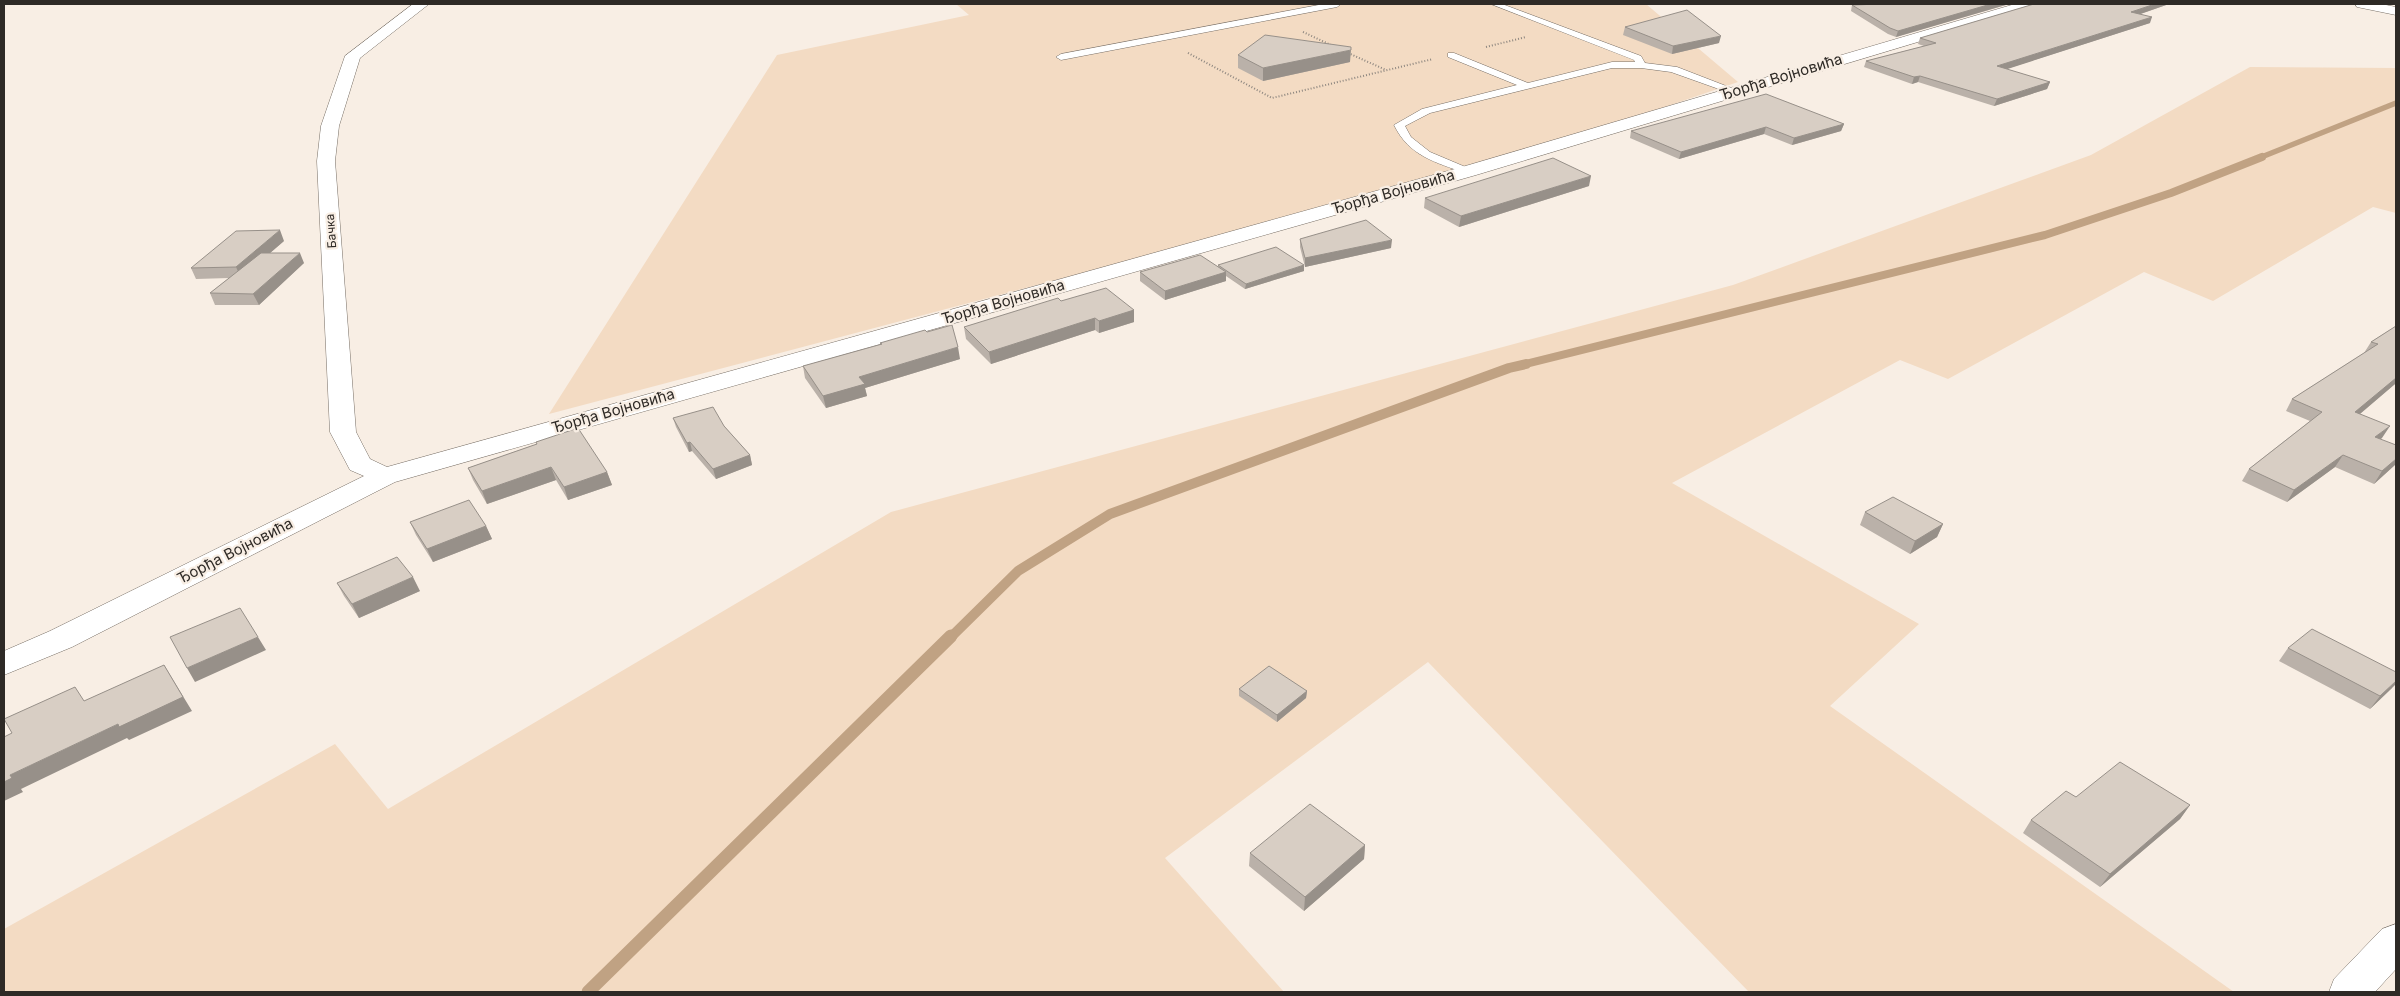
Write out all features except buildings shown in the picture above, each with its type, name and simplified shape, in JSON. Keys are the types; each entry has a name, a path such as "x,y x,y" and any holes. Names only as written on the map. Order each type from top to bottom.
{"street":[{"name":"Бачка","path":"385,476 359,464 344,432 326,161 330,126 353,56 422,4"},
{"name":"Ђорђа Војновића","path":"4,664 61,639 385,476 1469,171 2028,4"},
{"path":"2362,4 2396,10"},
{"path":"2349,992 2396,941"}],"lane":[{"path":"1061,57 1337,4"},
{"path":"1495,4 1638,58 1641,65"},
{"path":"1451,55 1527,86"},
{"path":"1469,171 1426,154 1406,139 1399,125 1426,111 1612,65 1641,65 1674,70 1734,91"}],"path":[{"path":"1270,18 1333,46"},
{"path":"1160,39 1272,98 1560,28"},
{"path":"1342,50 1386,70"}],"shaded area":[{"path":"956,4 1646,4 1738,82 1510,160 549,414 777,55 969,15"},
{"path":"2250,67 2396,68 2396,213 2373,207 2213,301 2144,272 1948,379 1900,360 1672,483 1919,624 1830,706 2234,992 1749,992 1428,662 1165,858 1284,992 4,992 4,929 335,744 388,809 891,512 1733,285 2091,155"}],"waterway":[{"path":"2259,158 2396,103"},
{"path":"1521,365 2045,235 2171,193 2262,157"},
{"path":"950,638 1018,571 1110,514 1509,368 1526,364"},
{"path":"588,992 951,636"}]}
